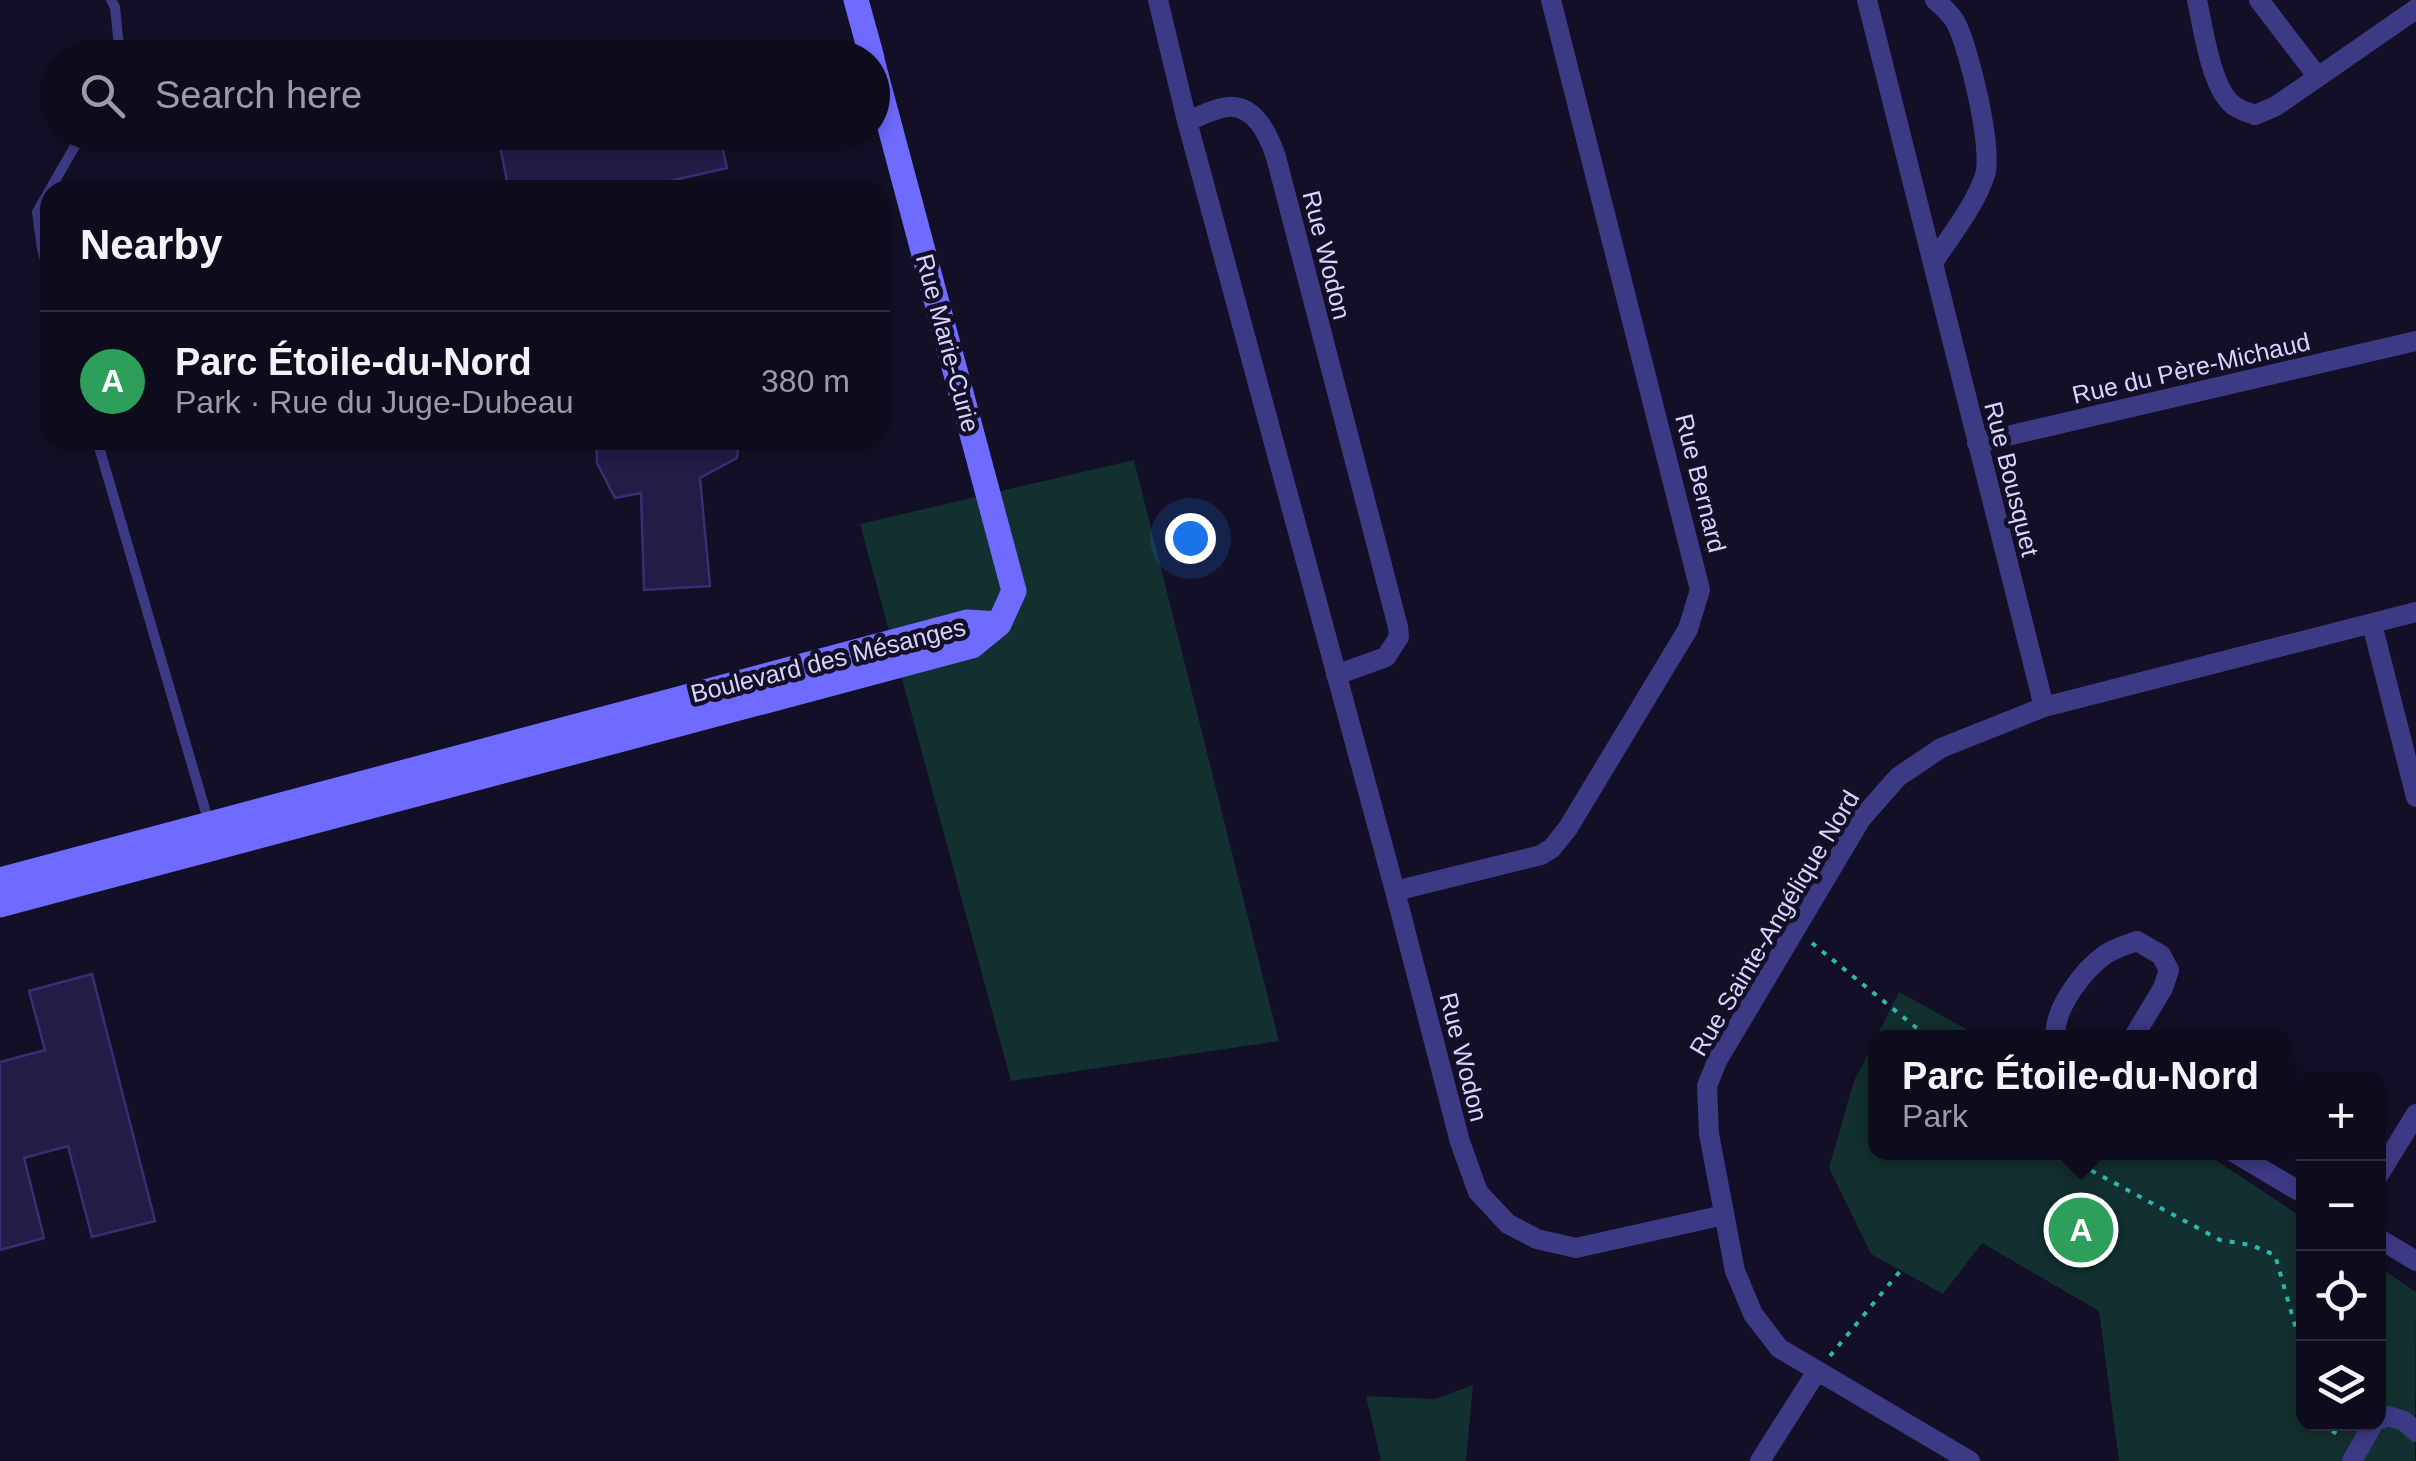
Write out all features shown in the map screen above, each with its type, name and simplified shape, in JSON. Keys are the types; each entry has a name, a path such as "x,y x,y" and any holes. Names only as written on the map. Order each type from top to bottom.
{"street":[{"name":"Rue Marie-Curie","path":"856,0 867,40"},
{"name":"Rue Wodon","path":"1158,0 1466,1162 1478,1192 1508,1224 1537,1239 1576,1248 1724,1215"},
{"name":"Rue Bernard","path":"1395,890 1540,856 1552,848 1568,828 1688,628 1700,590 1551,0"},
{"name":"Rue Bousquet","path":"1866,0 2044,707"},
{"path":"1933,263 1975,194 1986,166 1986,129 1963,44 1956,24 1934,0"},
{"path":"2197,0 2216,74 2235,108 2255,114 2276,106 2416,8"},
{"path":"2259,0 2316,76"},
{"name":"Rue Wodon","path":"1187,121 1229,106 1249,113 1264,128 1276,157 1399,637 1386,657 1336,675"},
{"name":"Rue Marie-Curie","path":"890,126 1014,591 999,624"},
{"name":"Rue du Père-Michaud","path":"1976,444 2416,341"},
{"name":"Rue Sainte-Angélique Nord","path":"1970,1461 1779,1348 1753,1314 1735,1272 1709,1134 1707,1086 1717,1061 1862,819 1898,777 1941,748 2044,707 2416,612"},
{"name":"Boulevard des Mésanges","path":"0,880 967,622 999,624"},
{"name":"Boulevard des Mésanges","path":"0,905 972,646 999,624"},
{"path":"2372,624 2416,797"},
{"path":"2056,1030 2057,1019 2089,968 2106,954 2137,942 2161,956 2169,970 2163,988 2137,1030"},
{"path":"2386,1163 2416,1114"},
{"path":"2247,1160 2296,1189"},
{"path":"2386,1243 2416,1261"},
{"path":"1760,1461 1818,1372"},
{"path":"2386,1417 2404,1421 2416,1432"},
{"path":"2355,1454 2370,1431"}],"lane":[{"path":"111,0 118,40"},
{"path":"55,180 73,150"},
{"path":"40,207 40,234"},
{"path":"100,450 216,848"}],"path":[{"path":"1795,930 1919,1030"},
{"path":"2072,1160 2220,1240 2251,1245 2275,1255 2300,1341"},
{"path":"1818,1372 1901,1270"},
{"path":"2329,1431 2355,1454"}],"green space":[{"path":"1134,460 1279,1041 1011,1081 860,524"},
{"path":"1899,992 1968,1030 1880,1030"},
{"path":"1868,1054 1868,1160 2216,1160 2296,1213 2296,1431 2386,1431 2386,1272 2416,1292 2415,1461 2119,1461 2099,1311 1982,1243 1943,1294 1871,1254 1829,1168 1854,1081"},
{"path":"1473,1385 1466,1461 1381,1461 1366,1396 1435,1399"}],"building":[{"path":"501,150 723,150 727,168 674,180 507,180"},
{"path":"596,450 738,450 737,458 700,478 710,586 644,590 641,493 615,498 597,463"},
{"path":"92,974 155,1221 92,1237 68,1146 24,1158 44,1238 0,1250 0,1062 45,1050 29,991"}],"place":[{"name":"Parc Étoile-du-Nord","path":"2081,1230"}]}
